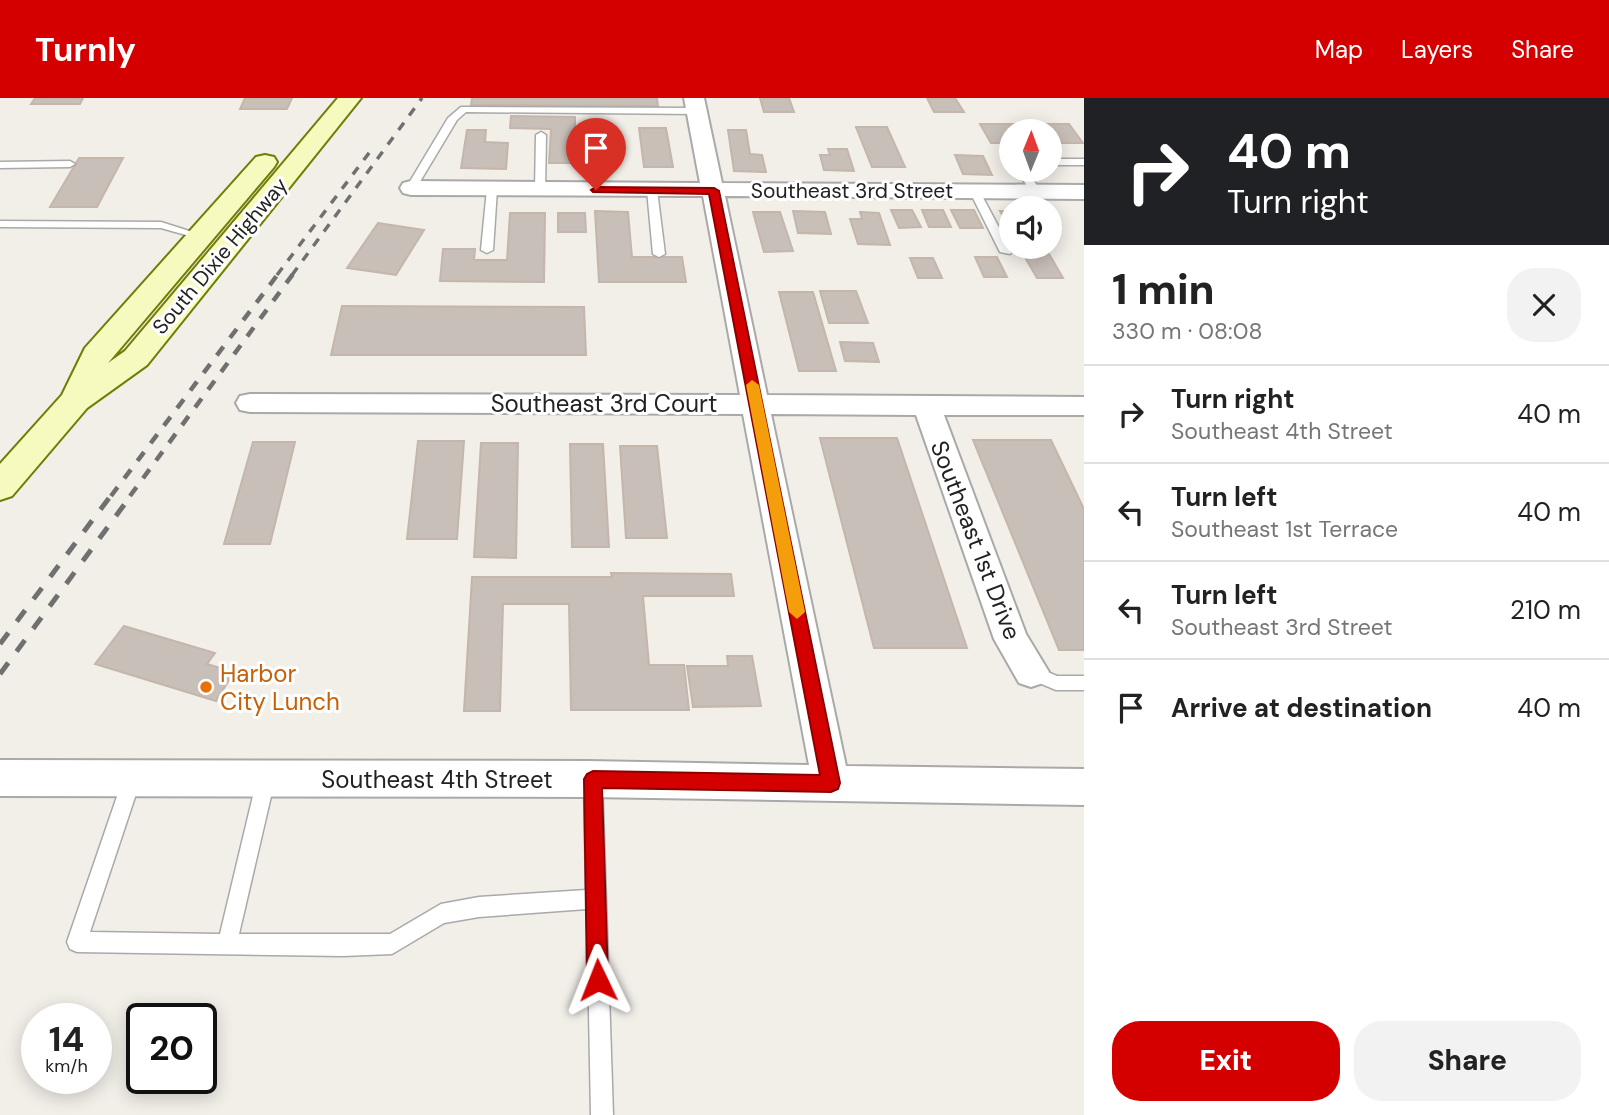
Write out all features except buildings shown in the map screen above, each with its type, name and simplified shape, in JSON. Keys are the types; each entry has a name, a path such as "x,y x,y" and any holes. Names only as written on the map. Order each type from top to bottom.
{"main road":[{"name":"South Dixie Highway","path":"0,486 76,400 135,358 350,98"},
{"name":"South Dixie Highway","path":"76,400 96,355 291,132"}],"street":[{"path":"695,104 831,783"},
{"name":"Southeast 3rd Street","path":"411,188 1084,192"},
{"name":"Southeast 3rd Court","path":"250,403 1084,406"},
{"name":"Southeast 1st Drive","path":"926,405 1011,639 1031,673"},
{"name":"Southeast 4th Street","path":"0,778 593,779 1084,787"}],"lane":[{"path":"411,188 453,118 464,109 695,104"},
{"path":"540,189 541,135"},
{"path":"1062,162 1084,162"},
{"path":"0,165 70,164"},
{"path":"1030,182 1036,192"},
{"path":"487,250 492,189"},
{"path":"652,190 659,254"},
{"path":"975,192 999,239"},
{"path":"0,223 161,225 200,236"},
{"path":"1031,673 1056,683 1084,683"},
{"path":"133,778 77,943 392,944 441,914 479,907 595,899"},
{"path":"227,944 266,779"},
{"path":"593,779 602,1115"}],"railway":[{"path":"292,275 422,98"},
{"path":"277,275 372,149"},
{"path":"111,496 278,274"},
{"path":"130,496 293,274"},
{"path":"0,644 112,494"},
{"path":"0,674 132,494"}],"slow traffic":[{"path":"752,385 797,612"}],"place":[{"name":"Harbor City Lunch","path":"206,687"}],"route":[{"path":"596,190 714,191 831,783 593,779 598,980"}]}
